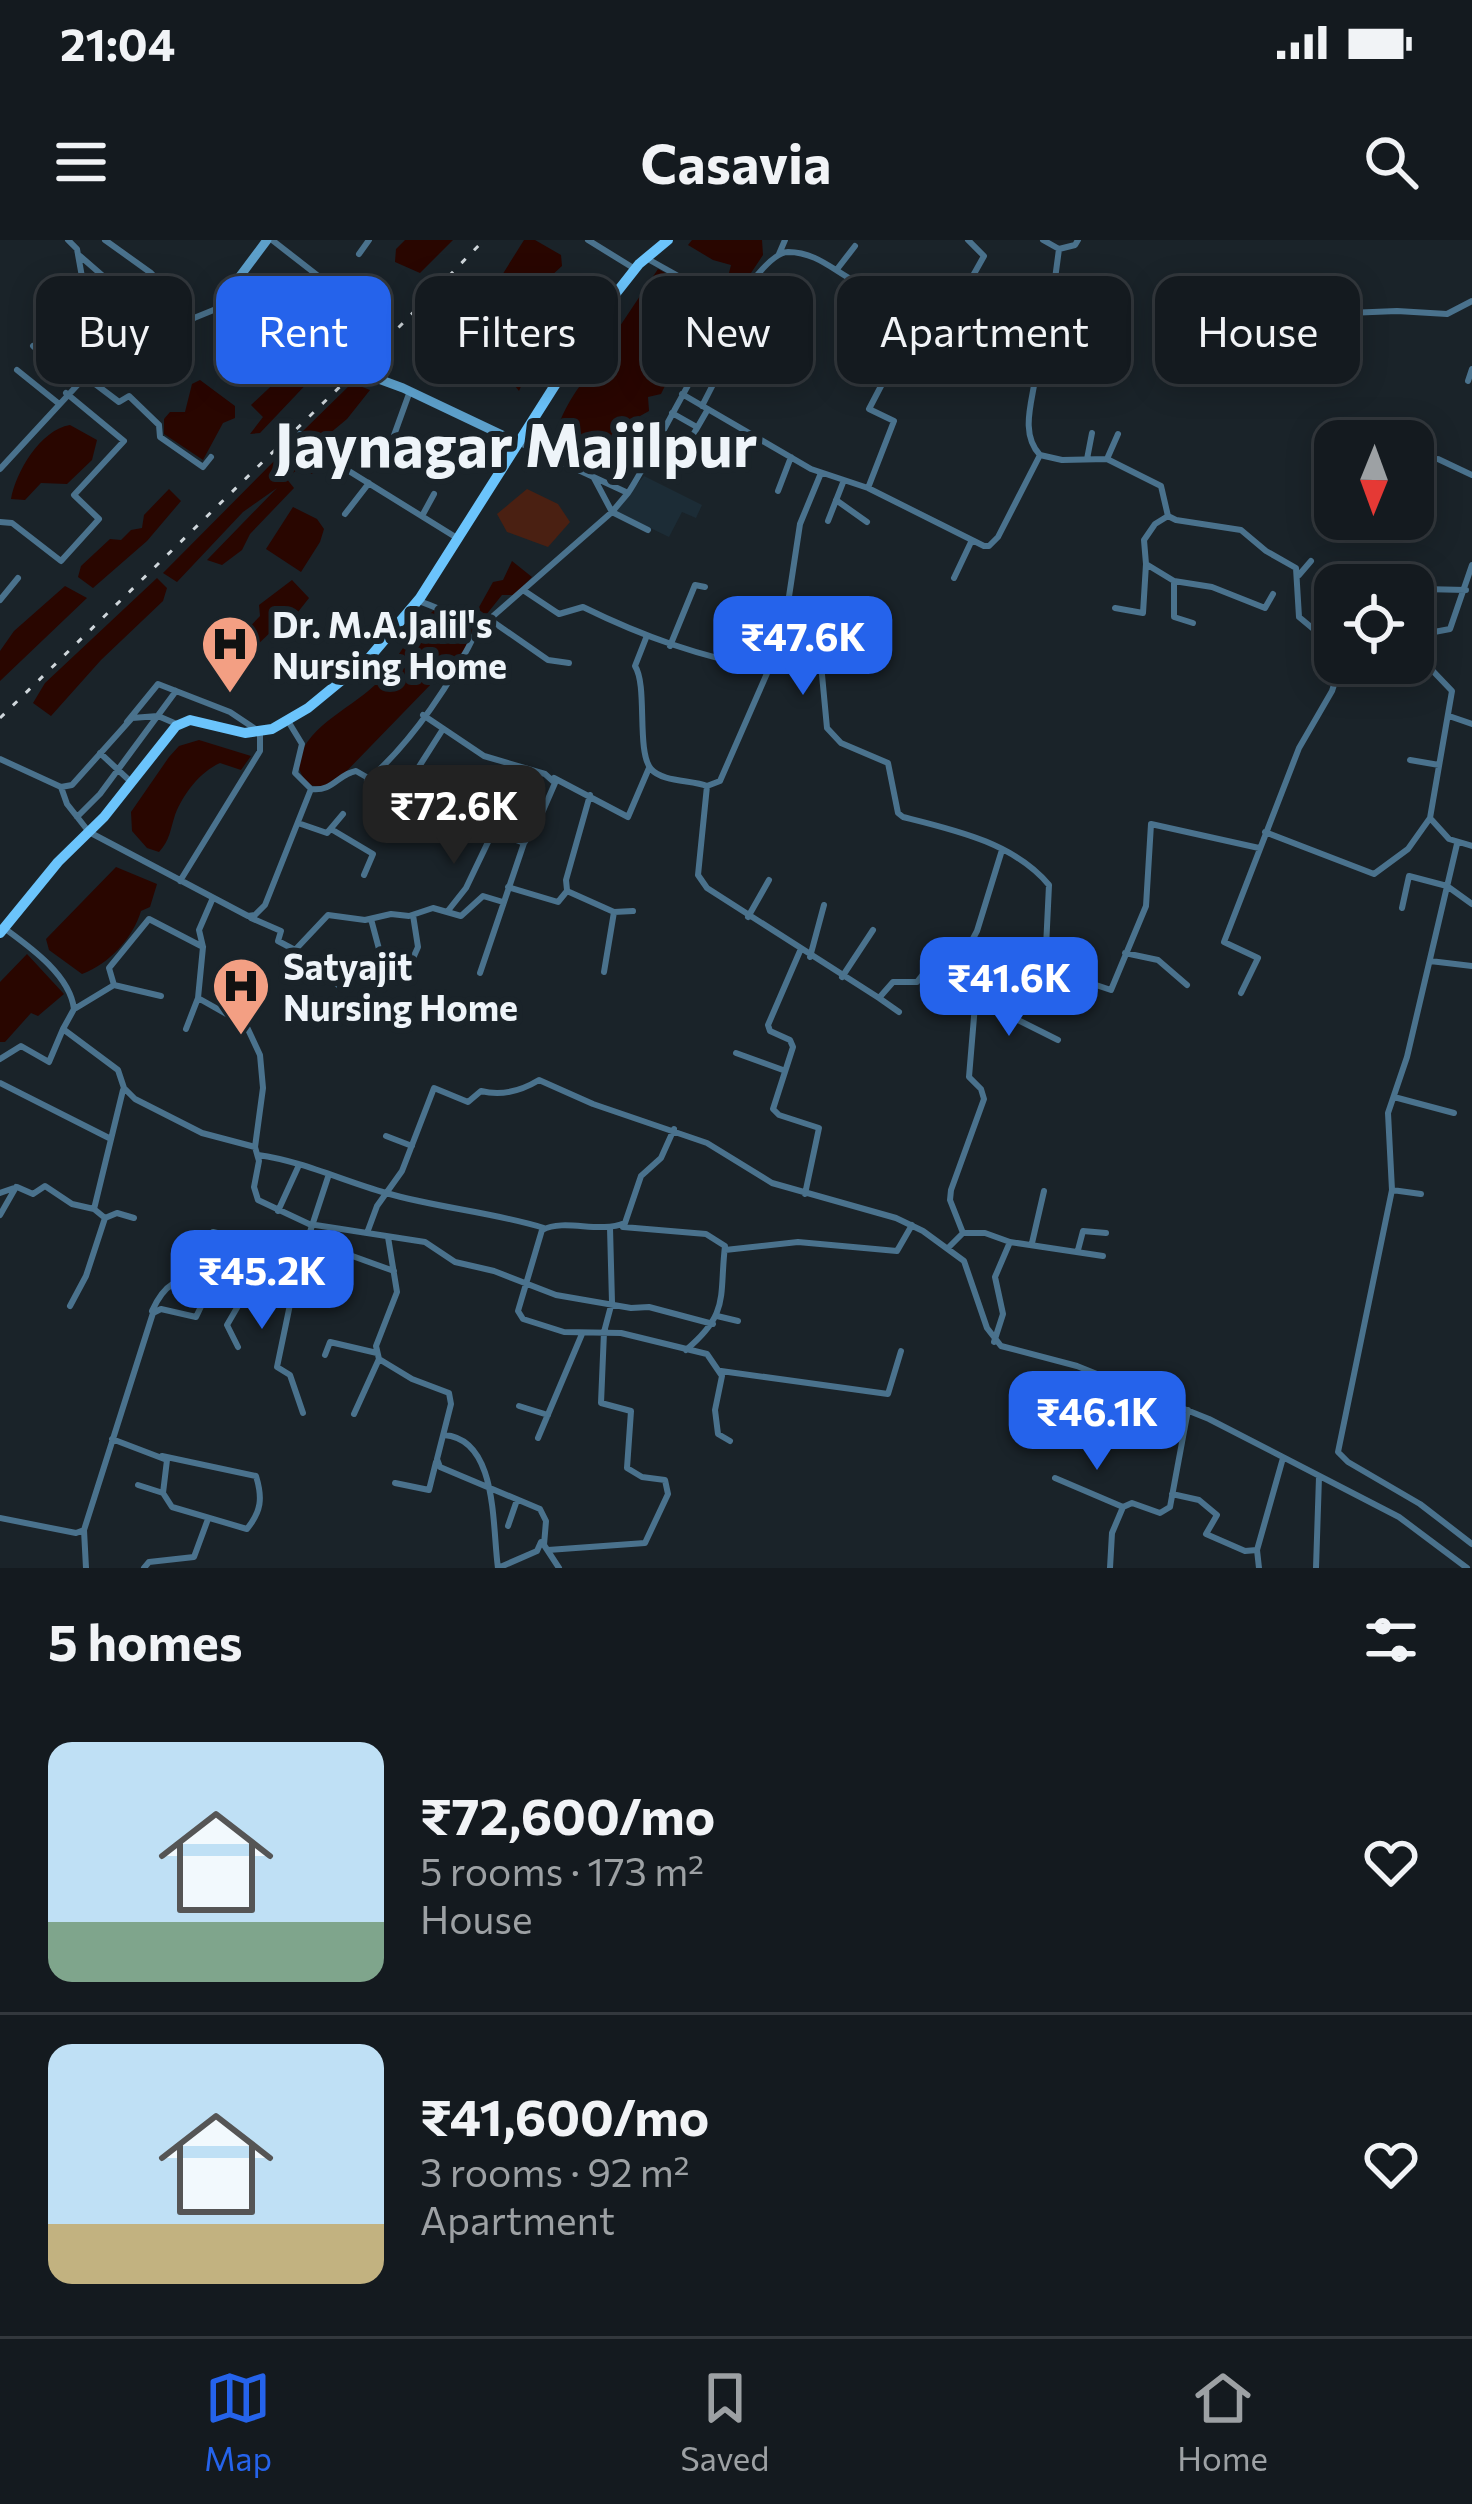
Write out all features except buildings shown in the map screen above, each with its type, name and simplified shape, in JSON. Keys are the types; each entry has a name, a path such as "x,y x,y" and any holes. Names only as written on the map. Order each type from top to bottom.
{"main road":[{"path":"243,276 269,240"},
{"path":"2,931 179,724 190,720 229,732 260,731 288,721 370,657 418,601 602,311 634,269 668,240"},
{"path":"391,384 517,442"}],"street":[{"path":"70,240 103,276"},
{"path":"105,240 153,276"},
{"path":"269,240 317,276"},
{"path":"359,254 369,240"},
{"path":"588,240 634,269"},
{"path":"761,276 785,240"},
{"path":"968,240 984,256 971,276"},
{"path":"1042,240 1059,249 1078,240"},
{"path":"838,268 855,246"},
{"path":"1055,276 1059,249"},
{"path":"779,254 799,254 848,276"},
{"path":"80,256 82,276"},
{"path":"646,258 676,276"},
{"path":"1360,312 1447,314 1472,301"},
{"path":"194,318 216,309"},
{"path":"33,346 36,349"},
{"path":"1468,381 1472,369"},
{"path":"17,370 58,403"},
{"path":"0,469 76,384"},
{"path":"95,384 118,402 129,396 159,425 160,437 202,467 211,457"},
{"path":"367,781 396,756 460,662 478,626 613,512 688,384"},
{"path":"678,461 716,384"},
{"path":"868,488 894,421 869,409 882,384"},
{"path":"1031,384 1029,435 1040,455 1108,460 1160,485 1168,516"},
{"path":"407,452 393,438 410,391"},
{"path":"0,522 12,523 61,561 99,519 74,495 124,441 66,393"},
{"path":"682,394 790,457 868,488 984,546 994,543 1040,455"},
{"path":"671,413 695,426"},
{"path":"1087,458 1092,433"},
{"path":"300,434 457,538"},
{"path":"1108,460 1118,434"},
{"path":"740,467 755,437"},
{"path":"517,442 628,493"},
{"path":"778,491 790,457"},
{"path":"1438,459 1472,475"},
{"path":"524,590 559,614 583,608 670,646 774,668 782,649 800,524 822,472"},
{"path":"593,478 613,512 647,530"},
{"path":"828,521 844,480"},
{"path":"345,514 369,483"},
{"path":"422,516 434,494"},
{"path":"836,500 867,522"},
{"path":"1115,608 1143,613 1144,540 1168,516"},
{"path":"1168,516 1241,530 1296,568 1295,605 1299,617 1314,629"},
{"path":"954,578 972,540"},
{"path":"1299,575 1311,561"},
{"path":"1146,564 1174,581 1212,586 1265,608 1273,595"},
{"path":"1434,632 1450,629 1472,565"},
{"path":"0,600 18,578"},
{"path":"1174,581 1174,617 1193,623"},
{"path":"670,646 695,585 705,586"},
{"path":"1434,589 1466,590"},
{"path":"418,601 478,626"},
{"path":"489,619 548,660 568,664"},
{"path":"423,715 494,760 545,774 628,817 650,767 640,708 643,678 635,666 646,638"},
{"path":"782,649 821,664 826,728 841,742 888,764 893,771 895,804 903,818 958,831 1002,850 1028,863 1049,885 1045,968 1111,990 1146,906 1151,824 1259,848"},
{"path":"650,767 706,786 720,781 768,669"},
{"path":"1265,832 1374,874 1408,849 1430,818 1449,716 1452,692 1434,672"},
{"path":"0,759 61,787 73,785 158,684 230,712 260,731 260,751 179,881"},
{"path":"1241,993 1258,958 1225,943 1299,748 1334,684"},
{"path":"77,817 176,691"},
{"path":"128,722 158,716 179,724"},
{"path":"1449,716 1472,724"},
{"path":"288,721 302,744 296,773 311,789 330,788 352,771 448,824 454,820 490,840"},
{"path":"394,795 413,776 443,728"},
{"path":"100,753 131,782"},
{"path":"1410,760 1439,765"},
{"path":"480,973 524,843 554,789 555,783 545,774"},
{"path":"706,786 698,874 706,888 899,1012"},
{"path":"61,787 67,804 89,832 212,900 281,931 278,941 338,986"},
{"path":"248,916 265,905 311,789"},
{"path":"508,887 559,902 567,891 590,795"},
{"path":"298,823 327,833 343,814"},
{"path":"1430,818 1457,844 1472,846"},
{"path":"331,829 373,854 364,875"},
{"path":"447,912 466,888 490,840 498,833 524,843"},
{"path":"1457,844 1386,1124 1393,1160 1392,1190 1338,1452 1472,1544"},
{"path":"963,1234 950,1200 984,1100 969,1076 975,1006 959,975 960,963 977,931 1002,850"},
{"path":"1402,908 1409,877 1447,886 1472,904"},
{"path":"748,917 770,880"},
{"path":"567,891 614,912 634,911"},
{"path":"295,950 328,915 371,919 413,915 429,908 461,916 483,896 503,902"},
{"path":"186,1029 198,998 200,930 212,900"},
{"path":"810,957 824,905"},
{"path":"604,972 614,912"},
{"path":"413,915 418,947 414,956"},
{"path":"114,985 109,968 149,919 203,947"},
{"path":"371,919 379,949"},
{"path":"842,977 874,929"},
{"path":"2,931 39,955 67,988 74,1009"},
{"path":"800,951 768,1025 770,1031 793,1042 773,1109 819,1128 805,1195"},
{"path":"1125,953 1157,960 1187,985"},
{"path":"879,998 893,982 917,982 934,960 960,963"},
{"path":"1430,961 1472,966"},
{"path":"0,1059 21,1046 49,1062 74,1009 114,985 161,996"},
{"path":"198,998 246,1025 260,1055 263,1088 254,1193 278,1211 311,1225 424,1242 455,1262 556,1295 738,1321"},
{"path":"975,1006 1018,1019 1058,1040"},
{"path":"63,1029 118,1070 124,1088 135,1099 202,1133 387,1194 498,1214 544,1228 621,1226 706,1234 725,1250 724,1298 715,1320 686,1350"},
{"path":"736,1053 785,1071"},
{"path":"367,1234 398,1179 434,1088 468,1102 481,1091 496,1095 520,1091 539,1080 718,1148 761,1178 912,1225 964,1261 994,1342 1009,1351 1078,1366 1188,1410 1399,1517 1467,1568"},
{"path":"0,1083 110,1139"},
{"path":"94,1208 124,1088"},
{"path":"1394,1097 1454,1113"},
{"path":"621,1226 628,1219 641,1176 661,1158 674,1129"},
{"path":"386,1136 412,1146"},
{"path":"278,1211 299,1165"},
{"path":"303,1414 290,1375 277,1367 303,1243 329,1174"},
{"path":"0,1193 16,1187 32,1195 45,1186 72,1204 94,1208 105,1218"},
{"path":"0,1215 16,1187"},
{"path":"1392,1190 1421,1194"},
{"path":"1031,1243 1044,1191"},
{"path":"105,1218 117,1214 134,1218"},
{"path":"70,1306 86,1276 105,1218"},
{"path":"725,1250 799,1243 897,1251 912,1225"},
{"path":"544,1228 524,1283 518,1311 523,1319 582,1334 621,1333 707,1354 721,1371 888,1394 901,1351"},
{"path":"548,1550 645,1543 668,1494 665,1480 643,1477 627,1468 631,1411 601,1403 604,1332 612,1302 610,1228"},
{"path":"1078,1250 1083,1231 1106,1233"},
{"path":"214,1232 259,1243 303,1243"},
{"path":"949,1247 963,1234 985,1233 1010,1242 1102,1256"},
{"path":"354,1414 397,1292 388,1237"},
{"path":"994,1342 1003,1314 995,1277 1010,1242"},
{"path":"238,1348 227,1325 245,1294 243,1276 259,1243"},
{"path":"337,1267 344,1253 394,1271"},
{"path":"86,1568 84,1530 148,1320 163,1287 216,1275 243,1276"},
{"path":"148,1320 160,1309 196,1317 216,1275"},
{"path":"538,1438 582,1334"},
{"path":"325,1355 330,1342 378,1356 412,1379 449,1393 429,1490 395,1483"},
{"path":"721,1371 715,1410 718,1434 730,1441"},
{"path":"519,1406 548,1415"},
{"path":"1110,1568 1112,1533 1123,1507 1132,1503 1160,1513 1170,1507 1188,1410"},
{"path":"437,1459 447,1473 487,1488 517,1500 545,1514 537,1551 498,1568 487,1488 484,1462 473,1445 443,1435"},
{"path":"112,1439 162,1456 256,1476 262,1496 258,1515 247,1529 172,1507 163,1493 138,1485"},
{"path":"162,1456 169,1467 163,1493"},
{"path":"1259,1568 1257,1550 1283,1458"},
{"path":"1316,1568 1318,1477"},
{"path":"1055,1478 1123,1507"},
{"path":"1172,1494 1212,1508 1217,1515 1207,1534 1245,1551 1257,1550"},
{"path":"508,1526 517,1500"},
{"path":"0,1518 76,1533 84,1530"},
{"path":"144,1568 149,1562 194,1557 208,1519"},
{"path":"543,1539 559,1568"}],"shaded area":[{"path":"405,240 453,240 420,273 395,262 396,249"},
{"path":"524,240 535,240 561,255 562,266 551,276 502,276"},
{"path":"692,240 762,240 763,255 749,276 729,273 731,265 688,245"},
{"path":"642,293 642,384 666,384 661,394 648,397 649,411 640,416 635,442 620,455 559,424 582,384 618,384 618,329"},
{"path":"200,380 235,406 235,418 223,423 203,460 164,434 164,419 170,412 185,412 192,384"},
{"path":"273,384 306,384 260,433 250,434 263,417 251,405"},
{"path":"351,384 370,390 347,419 317,444 302,432"},
{"path":"70,425 97,440 92,460 67,484 41,483 25,500 11,499 39,443"},
{"path":"296,439 325,458 312,474 301,467 286,478 294,488 250,534 242,550 222,565 207,560 277,488 243,512 177,582 163,573"},
{"path":"644,476 702,505 696,518 682,512 669,537 615,511"},
{"path":"169,489 181,501 147,541 93,588 78,577 81,566 110,539 121,540 131,530 142,528 144,515"},
{"path":"527,489 558,504 570,522 548,547 507,532 497,514"},
{"path":"293,507 317,519 324,529 301,572 266,549"},
{"path":"512,561 532,577 514,595 502,595 486,615 478,609 493,582 503,580"},
{"path":"157,578 167,588 163,601 51,716 33,703 45,683"},
{"path":"292,580 309,598 287,626 277,626 252,650 241,636 260,616 259,605"},
{"path":"65,586 87,598 0,681 0,651 14,631"},
{"path":"437,608 473,628 467,647 338,780 321,787 309,785 299,764 304,747 322,726 379,681"},
{"path":"199,740 251,756 241,770 220,763 206,772 183,799 163,848 159,852 147,848 132,831 131,812 179,746"},
{"path":"116,867 157,884 150,907 141,911 119,949 82,974 49,950 46,939"},
{"path":"27,954 64,994 38,1016 31,1013 0,1042 0,982"}],"railway":[{"path":"0,718 484,240"}],"place":[{"name":"Dr. M.A.Jalil's Nursing Home","path":"230,695"},
{"name":"Satyajit Nursing Home","path":"241,1037"}],"district":[{"name":"Jaynagar Majilpur","path":"516,442"}]}
